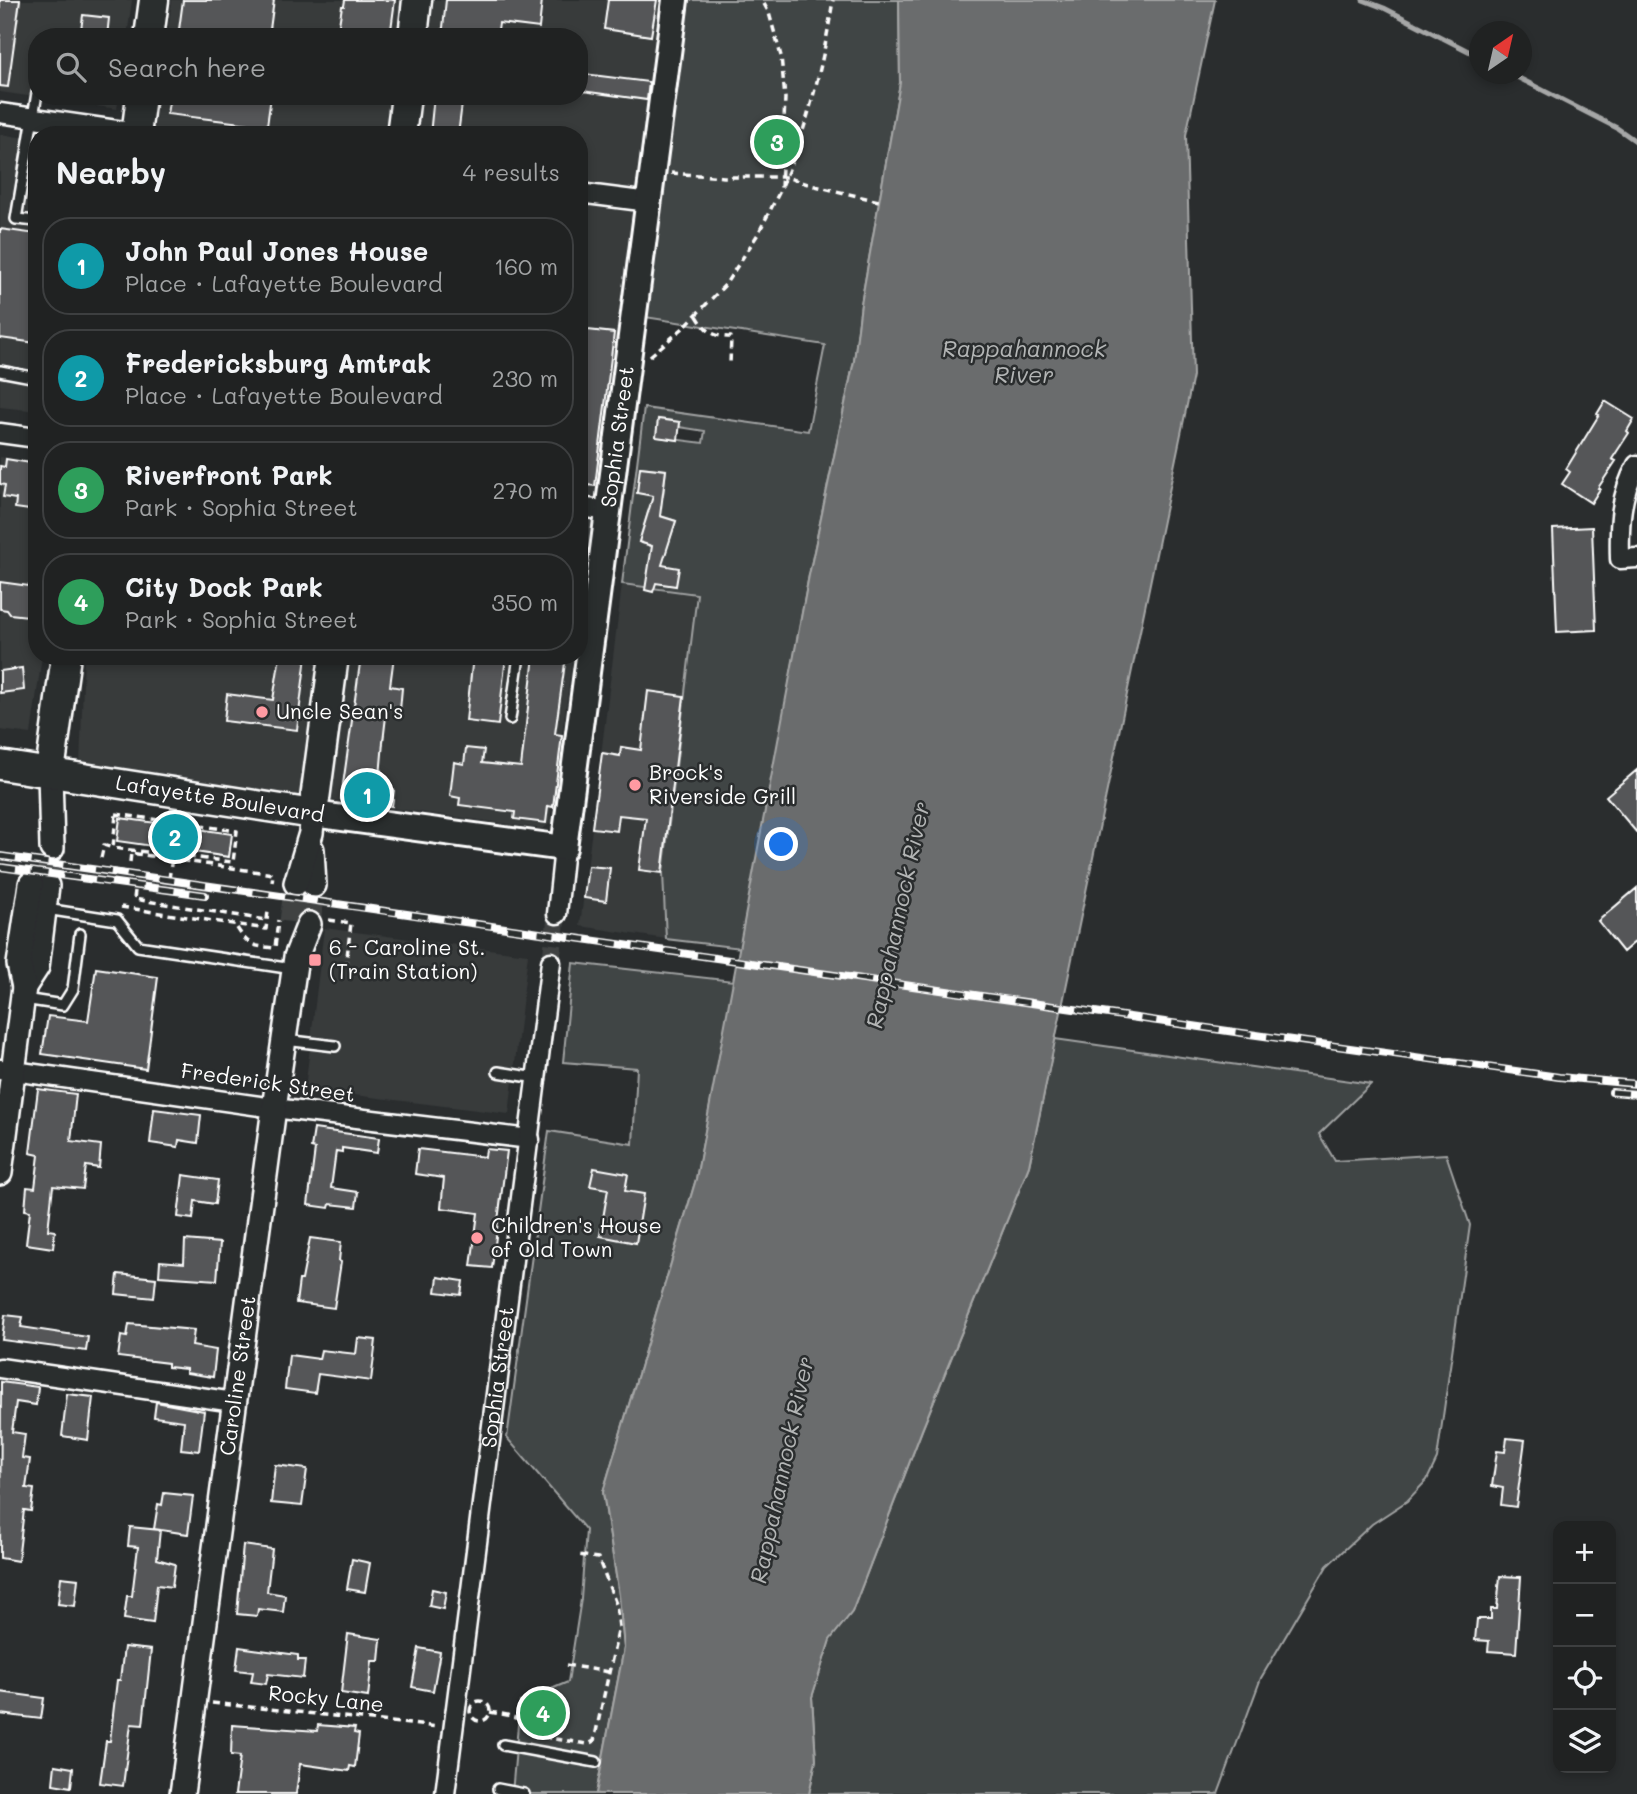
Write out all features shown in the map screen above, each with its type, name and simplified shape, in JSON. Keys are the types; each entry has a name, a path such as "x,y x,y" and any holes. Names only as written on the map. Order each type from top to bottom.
{"main road":[{"path":"150,28 154,0"},
{"path":"414,28 417,0"},
{"name":"Sophia Street","path":"588,625 610,512 675,0"},
{"path":"140,126 141,105"},
{"path":"402,126 405,105"},
{"path":"50,783 65,665"},
{"path":"312,823 333,665"},
{"name":"Sophia Street","path":"564,848 584,665"},
{"name":"Lafayette Boulevard","path":"0,765 50,783 312,823 564,848"}],"street":[{"path":"0,113 86,126"},
{"path":"588,194 649,202"},
{"path":"0,433 28,437"},
{"path":"1637,465 1622,501 1619,523 1620,559 1637,558"},
{"path":"588,509 610,512"},
{"path":"44,847 50,783"},
{"path":"305,884 312,823"},
{"name":"Sophia Street","path":"556,914 564,848"},
{"path":"0,1173 7,1070 23,993 37,967 41,893"},
{"name":"Caroline Street","path":"182,1794 274,1108 302,922"},
{"name":"Sophia Street","path":"445,1794 551,962"},
{"name":"Frederick Street","path":"7,1070 274,1108 530,1139"},
{"path":"0,1368 234,1402"}],"lane":[{"path":"32,126 35,105"},
{"path":"28,148 16,219 28,220"},
{"path":"0,371 28,376"},
{"path":"510,719 518,665"},
{"path":"41,893 117,919 138,946 295,963"},
{"path":"23,993 62,1005 72,989 80,934"},
{"path":"284,1040 335,1046"},
{"path":"498,1072 537,1078"},
{"path":"503,1745 596,1762"},
{"path":"498,1788 524,1794"}],"path":[{"path":"762,0 769,13 781,56 785,98 784,176"},
{"path":"646,359 654,355 725,285 758,234 781,189 813,101 827,42 833,0"},
{"path":"671,173 724,177 784,176 879,201"},
{"path":"696,315 712,335 731,337 730,364"},
{"path":"176,822 177,813"},
{"path":"113,848 116,814 237,831 233,862 131,853 130,862"},
{"path":"101,858 104,845 273,874 272,882"},
{"path":"169,879 172,857"},
{"path":"135,891 134,900 267,920"},
{"path":"165,913 166,903"},
{"path":"112,905 266,929 268,911"},
{"path":"237,928 243,938 253,946 275,948 302,922 351,923 346,965"},
{"path":"490,1713 508,1715 527,1722 549,1738 588,1744 594,1741 619,1627 616,1604 598,1558 578,1555"},
{"path":"566,1665 609,1672"},
{"path":"481,1700 487,1703 490,1713 487,1718 478,1720 471,1714 470,1708 474,1702 481,1700"},
{"name":"Rocky Lane","path":"194,1701 454,1729"}],"shaded area":[{"path":"0,0 132,0 128,28 28,28 28,96 0,92"},
{"path":"172,0 664,0 588,548 588,126 154,126 157,105 588,105 588,28 168,28"},
{"path":"679,0 899,0 900,83 861,304 854,361 809,575 741,948 666,939 663,873 697,594 622,584 644,408 808,431 825,345 645,317","holes":["659,419 680,422 679,427 705,431 703,443 656,437","641,467 666,470 663,496 637,493","648,512 676,521 666,551 639,542"]},
{"path":"89,105 118,105 117,109"},
{"path":"0,134 28,139 28,410 0,407"},
{"path":"0,457 28,461 28,665 41,665 31,734 0,730"},
{"path":"622,584 697,594 666,939 580,926"},
{"path":"84,665 572,665 550,823 543,829 80,766"},
{"path":"324,928 528,954 509,1114 305,1089"},
{"path":"573,963 734,981 696,1179 603,1492 619,1595 624,1648 596,1794 512,1794 520,1702 568,1682 581,1599 586,1530 507,1438 549,1131 633,1144 637,1068 563,1062"},
{"path":"1055,1039 1371,1084 1319,1134 1335,1161 1446,1154 1470,1225 1437,1459 1427,1480 1407,1501 1372,1524 1327,1566 1261,1678 1218,1794 809,1794 816,1760 812,1697 830,1639 852,1612 1029,1166"}],"water":[{"name":"Rappahannock River","path":"899,0 1215,0 1186,135 1193,376 1029,1166 852,1612 830,1640 812,1697 816,1760 809,1794 596,1794 624,1648 619,1595 603,1492 696,1179 809,575 854,361 861,304 900,83"}],"building":[{"path":"0,0 20,0 8,87 0,86"},
{"path":"183,0 274,0 270,28 179,28"},
{"path":"345,0 395,0 391,28 338,28"},
{"path":"446,0 542,0 539,28 499,23 498,28 443,28"},
{"path":"608,0 657,0 651,36 604,29"},
{"path":"83,15 109,18 108,28 81,28"},
{"path":"588,74 649,82 647,100 588,92"},
{"path":"168,105 270,105 267,126 167,114"},
{"path":"433,105 462,105 459,126 431,126"},
{"path":"0,229 28,233 28,342 0,338"},
{"path":"588,330 614,333 595,486 588,485"},
{"path":"1605,401 1634,419 1627,431 1629,433 1612,459 1616,461 1591,503 1562,484 1570,472 1566,469"},
{"path":"658,419 680,422 678,440 656,437"},
{"path":"6,459 28,463 28,510 15,508 16,499 3,497 5,485 0,484 0,466 5,467"},
{"path":"640,467 666,470 660,516 676,521 662,565 679,568 676,586 656,583 653,592 645,590 652,546 639,542 653,496 637,493"},
{"path":"1592,527 1596,630 1557,632 1553,529"},
{"path":"0,582 28,586 28,616 10,614 7,610 0,609"},
{"name":"Uncle Sean's","path":"279,665 305,665 297,730 224,721 227,694 273,700"},
{"path":"360,665 393,665 390,686 402,688 400,710 387,708 379,788 394,790 392,806 341,799"},
{"path":"472,665 505,665 498,725 466,721"},
{"path":"533,665 565,665 555,734 562,735 553,807 548,806 546,823 514,819 515,812 459,805 460,798 450,796 454,762 464,764 466,748 484,750 482,763 521,767"},
{"path":"22,668 24,690 0,693 0,671"},
{"name":"Brock's Riverside Grill","path":"648,691 684,696 662,873 639,870 646,818 619,815 617,831 592,828 602,753 620,756 621,747 641,750"},
{"path":"1637,770 1637,833 1606,796"},
{"path":"120,818 170,825 171,822 184,823 184,827 232,834 229,857 181,850 180,858 166,856 167,848 117,841"},
{"path":"588,866 610,868 606,901 584,898"},
{"path":"1637,888 1637,940 1623,952 1598,921"},
{"path":"96,968 158,977 146,1069 42,1054 48,1016 88,1021"},
{"path":"38,1089 76,1094 71,1141 101,1145 99,1168 86,1166 83,1189 53,1186 48,1230 55,1231 53,1248 26,1244 30,1211 25,1210 27,1187 35,1188 39,1155 30,1153"},
{"path":"154,1109 201,1115 198,1143 179,1140 178,1147 150,1143"},
{"path":"314,1129 379,1138 377,1153 342,1148 342,1152 336,1151 331,1188 358,1192 356,1207 330,1204 329,1208 308,1205 315,1149 311,1148"},
{"path":"418,1149 485,1157 486,1149 507,1151 492,1268 471,1266 478,1213 441,1208 444,1178 415,1174"},
{"path":"594,1168 628,1174 625,1191 644,1194 636,1243 600,1236 608,1189 590,1186"},
{"path":"183,1175 218,1180 215,1204 195,1201 193,1219 178,1217"},
{"path":"310,1238 341,1242 341,1262 334,1308 296,1303"},
{"path":"185,1240 220,1243 217,1280 159,1276 160,1261 184,1263"},
{"path":"118,1274 156,1278 154,1298 116,1294"},
{"path":"438,1277 463,1281 461,1295 436,1292"},
{"path":"5,1315 23,1317 21,1327 88,1337 86,1351 2,1340"},
{"path":"129,1324 194,1330 192,1346 216,1350 213,1377 186,1373 186,1369 168,1367 168,1363 118,1357 121,1336 127,1337"},
{"path":"358,1338 376,1340 371,1381 318,1374 315,1393 285,1389 289,1355 319,1359 321,1350 356,1354"},
{"path":"1,1382 38,1387 36,1405 16,1402 12,1432 25,1434 22,1458 30,1459 26,1488 34,1489 31,1511 24,1510 18,1561 0,1558"},
{"path":"67,1394 93,1397 88,1440 62,1436"},
{"path":"156,1402 204,1411 199,1451 181,1449 184,1421 154,1417"},
{"path":"1507,1438 1525,1440 1516,1507 1501,1505 1503,1488 1492,1486 1497,1451 1505,1452"},
{"path":"275,1465 307,1469 302,1506 271,1503"},
{"path":"164,1493 193,1496 188,1534 154,1529 158,1504 162,1505"},
{"path":"130,1527 160,1530 157,1559 175,1564 172,1587 157,1585 153,1623 124,1619 127,1596 132,1596 138,1547 128,1546"},
{"path":"243,1545 272,1549 267,1592 285,1595 283,1612 258,1609 257,1616 237,1614"},
{"path":"352,1559 370,1563 365,1592 347,1589"},
{"path":"1500,1576 1521,1577 1516,1653 1488,1651 1489,1641 1475,1640 1477,1619 1491,1619 1491,1609 1497,1609"},
{"path":"61,1577 78,1579 75,1606 58,1604"},
{"path":"432,1589 446,1592 443,1609 429,1606"},
{"path":"348,1634 381,1639 379,1661 372,1661 368,1697 341,1693"},
{"path":"124,1647 151,1650 143,1725 131,1724 123,1786 100,1783 106,1741 110,1741"},
{"path":"239,1647 298,1655 298,1660 305,1660 303,1678 268,1674 266,1684 251,1682 253,1672 236,1670"},
{"path":"419,1648 440,1652 433,1691 412,1687"},
{"path":"0,1692 44,1698 41,1719 0,1714"},
{"path":"232,1725 317,1731 318,1725 355,1728 354,1733 359,1734 355,1767 350,1766 349,1771 300,1764 296,1794 235,1794 240,1756 231,1755"},
{"path":"55,1765 73,1768 71,1787 53,1784"}],"waterway":[{"path":"1363,0 1469,51"},
{"path":"1531,84 1617,128 1637,142"}],"tunnel":[{"path":"47,886 52,848"},
{"path":"291,922 296,883"},
{"path":"309,924 314,885"},
{"path":"551,962 557,914"}],"railway":[{"path":"0,856 1235,1032 1559,1077 1637,1084"},
{"path":"0,867 205,895"},
{"path":"1612,1092 1637,1094"}],"place":[{"name":"Riverfront Park","path":"777,142"},
{"name":"Uncle Sean's","path":"262,712"},
{"name":"Brock's Riverside Grill","path":"635,785"},
{"name":"John Paul Jones House","path":"367,795"},
{"name":"Fredericksburg Amtrak","path":"175,837"},
{"name":"6 - Caroline St. (Train Station)","path":"315,960"},
{"name":"Children's House of Old Town","path":"477,1238"},
{"name":"City Dock Park","path":"543,1713"}]}
